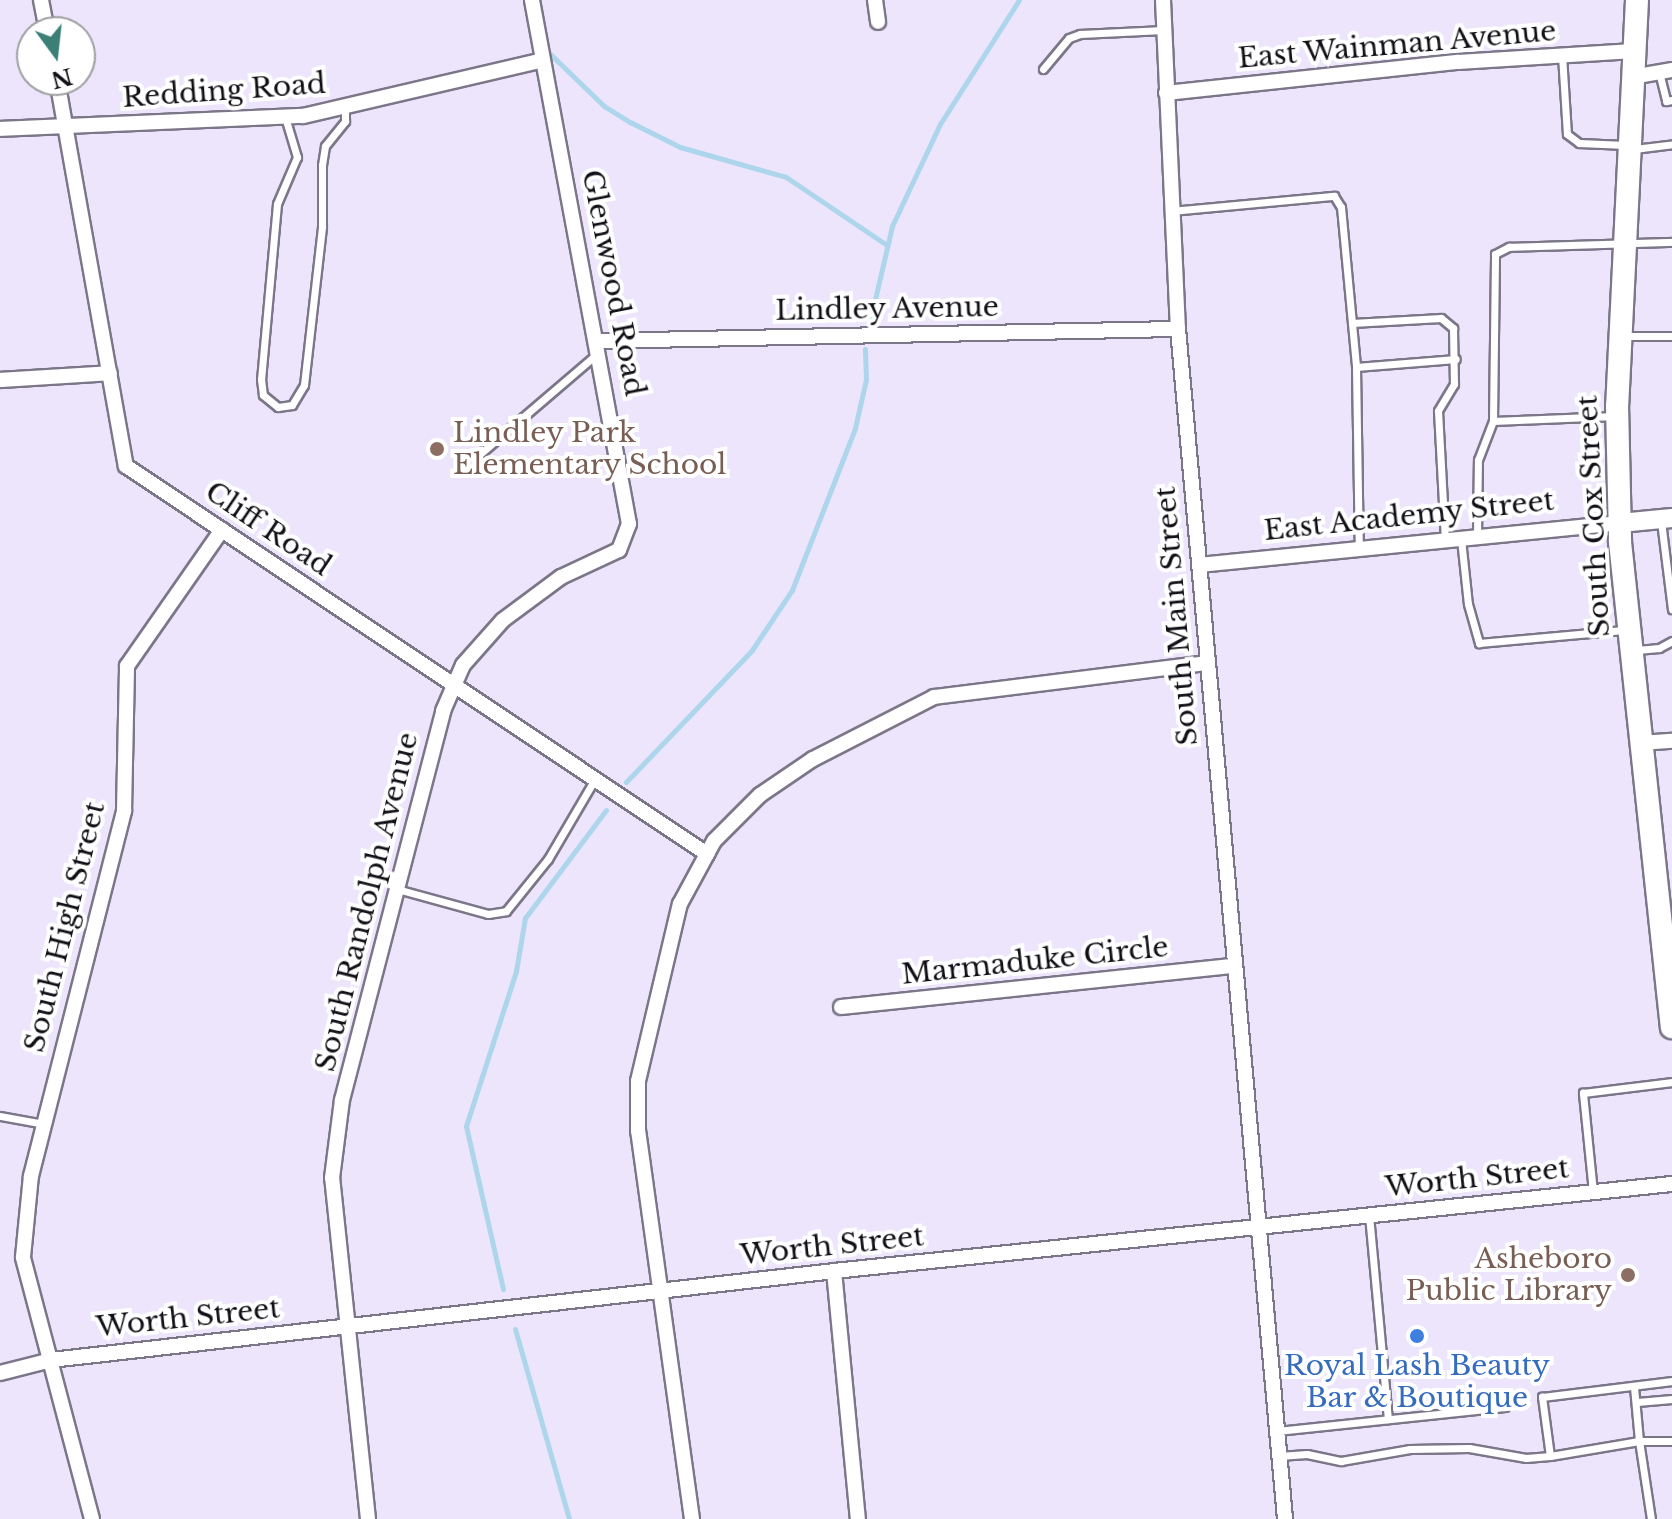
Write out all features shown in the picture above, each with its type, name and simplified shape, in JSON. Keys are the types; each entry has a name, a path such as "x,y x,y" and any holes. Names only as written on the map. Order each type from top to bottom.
{"main road":[{"name":"South Cox Street","path":"1639,0 1619,335 1617,416 1620,523 1640,743 1666,910 1671,1016"}],"street":[{"name":"Glenwood Road","path":"532,0 599,347 629,524 619,550 597,562"},
{"path":"875,0 878,22"},
{"name":"South Main Street","path":"1163,0 1169,211 1178,329 1285,1519"},
{"name":"East Wainman Avenue","path":"1166,93 1562,55 1634,51"},
{"name":"Redding Road","path":"0,129 285,117 345,108 543,60"},
{"path":"1632,77 1666,71"},
{"name":"Cliff Road","path":"60,96 126,466 707,854"},
{"name":"Lindley Avenue","path":"599,347 1178,329"},
{"path":"0,380 110,373"},
{"name":"East Academy Street","path":"1199,565 1666,518"},
{"name":"South High Street","path":"92,1519 23,1257 31,1176 124,811 127,666 222,530"},
{"name":"South Randolph Avenue","path":"368,1519 332,1178 342,1100 397,889 454,685 463,665 503,620 561,577 597,562"},
{"path":"692,1519 638,1131 638,1081 680,904 707,854 760,795 813,759 934,697 1207,663"},
{"path":"1640,743 1672,741"},
{"name":"Marmaduke Circle","path":"841,1007 1234,966"},
{"name":"Worth Street","path":"0,1373 51,1360 834,1271 1672,1184"},
{"path":"834,1271 858,1519"}],"lane":[{"path":"1043,69 1069,38 1080,34 1164,30"},
{"path":"1562,55 1570,138 1628,147 1672,144"},
{"path":"1666,71 1666,101 1672,100"},
{"path":"285,117 297,157 277,204 261,379 263,395 278,407 292,405 304,385 322,226 322,165 325,146 345,121 345,108"},
{"path":"1169,211 1334,196 1341,207 1356,367 1359,549"},
{"path":"1477,537 1478,460 1493,421 1495,254 1509,247 1672,242"},
{"path":"1352,323 1441,318 1453,328 1456,359 1454,384 1438,411 1453,540 1479,643 1630,640 1659,648 1672,641"},
{"path":"1619,335 1672,336"},
{"path":"481,453 599,347"},
{"path":"1356,367 1456,359"},
{"path":"1493,421 1617,416"},
{"path":"1666,518 1672,609"},
{"path":"397,889 488,914 506,911 548,859 595,779"},
{"path":"1593,1192 1583,1093 1592,1089 1672,1082"},
{"path":"0,1116 44,1124"},
{"path":"1369,1215 1388,1419"},
{"path":"1550,1456 1542,1397 1672,1381"},
{"path":"1634,1387 1651,1519"},
{"path":"1637,1402 1672,1399"},
{"path":"1277,1431 1505,1407"},
{"path":"1279,1456 1307,1454 1341,1461 1410,1449 1469,1448 1526,1458 1639,1441 1672,1441"}],"waterway":[{"path":"869,325 892,226 940,124 1019,0"},
{"path":"546,50 604,106 630,122 680,147 786,177 887,245"},
{"path":"626,782 752,650 792,590 855,428 866,379 865,349"},
{"path":"503,1289 466,1126 516,971 525,918 606,810"},
{"path":"515,1329 569,1519"}],"place":[{"name":"Lindley Park Elementary School","path":"437,449"},
{"name":"Asheboro Public Library","path":"1628,1275"},
{"name":"Royal Lash Beauty Bar & Boutique","path":"1417,1336"}]}
